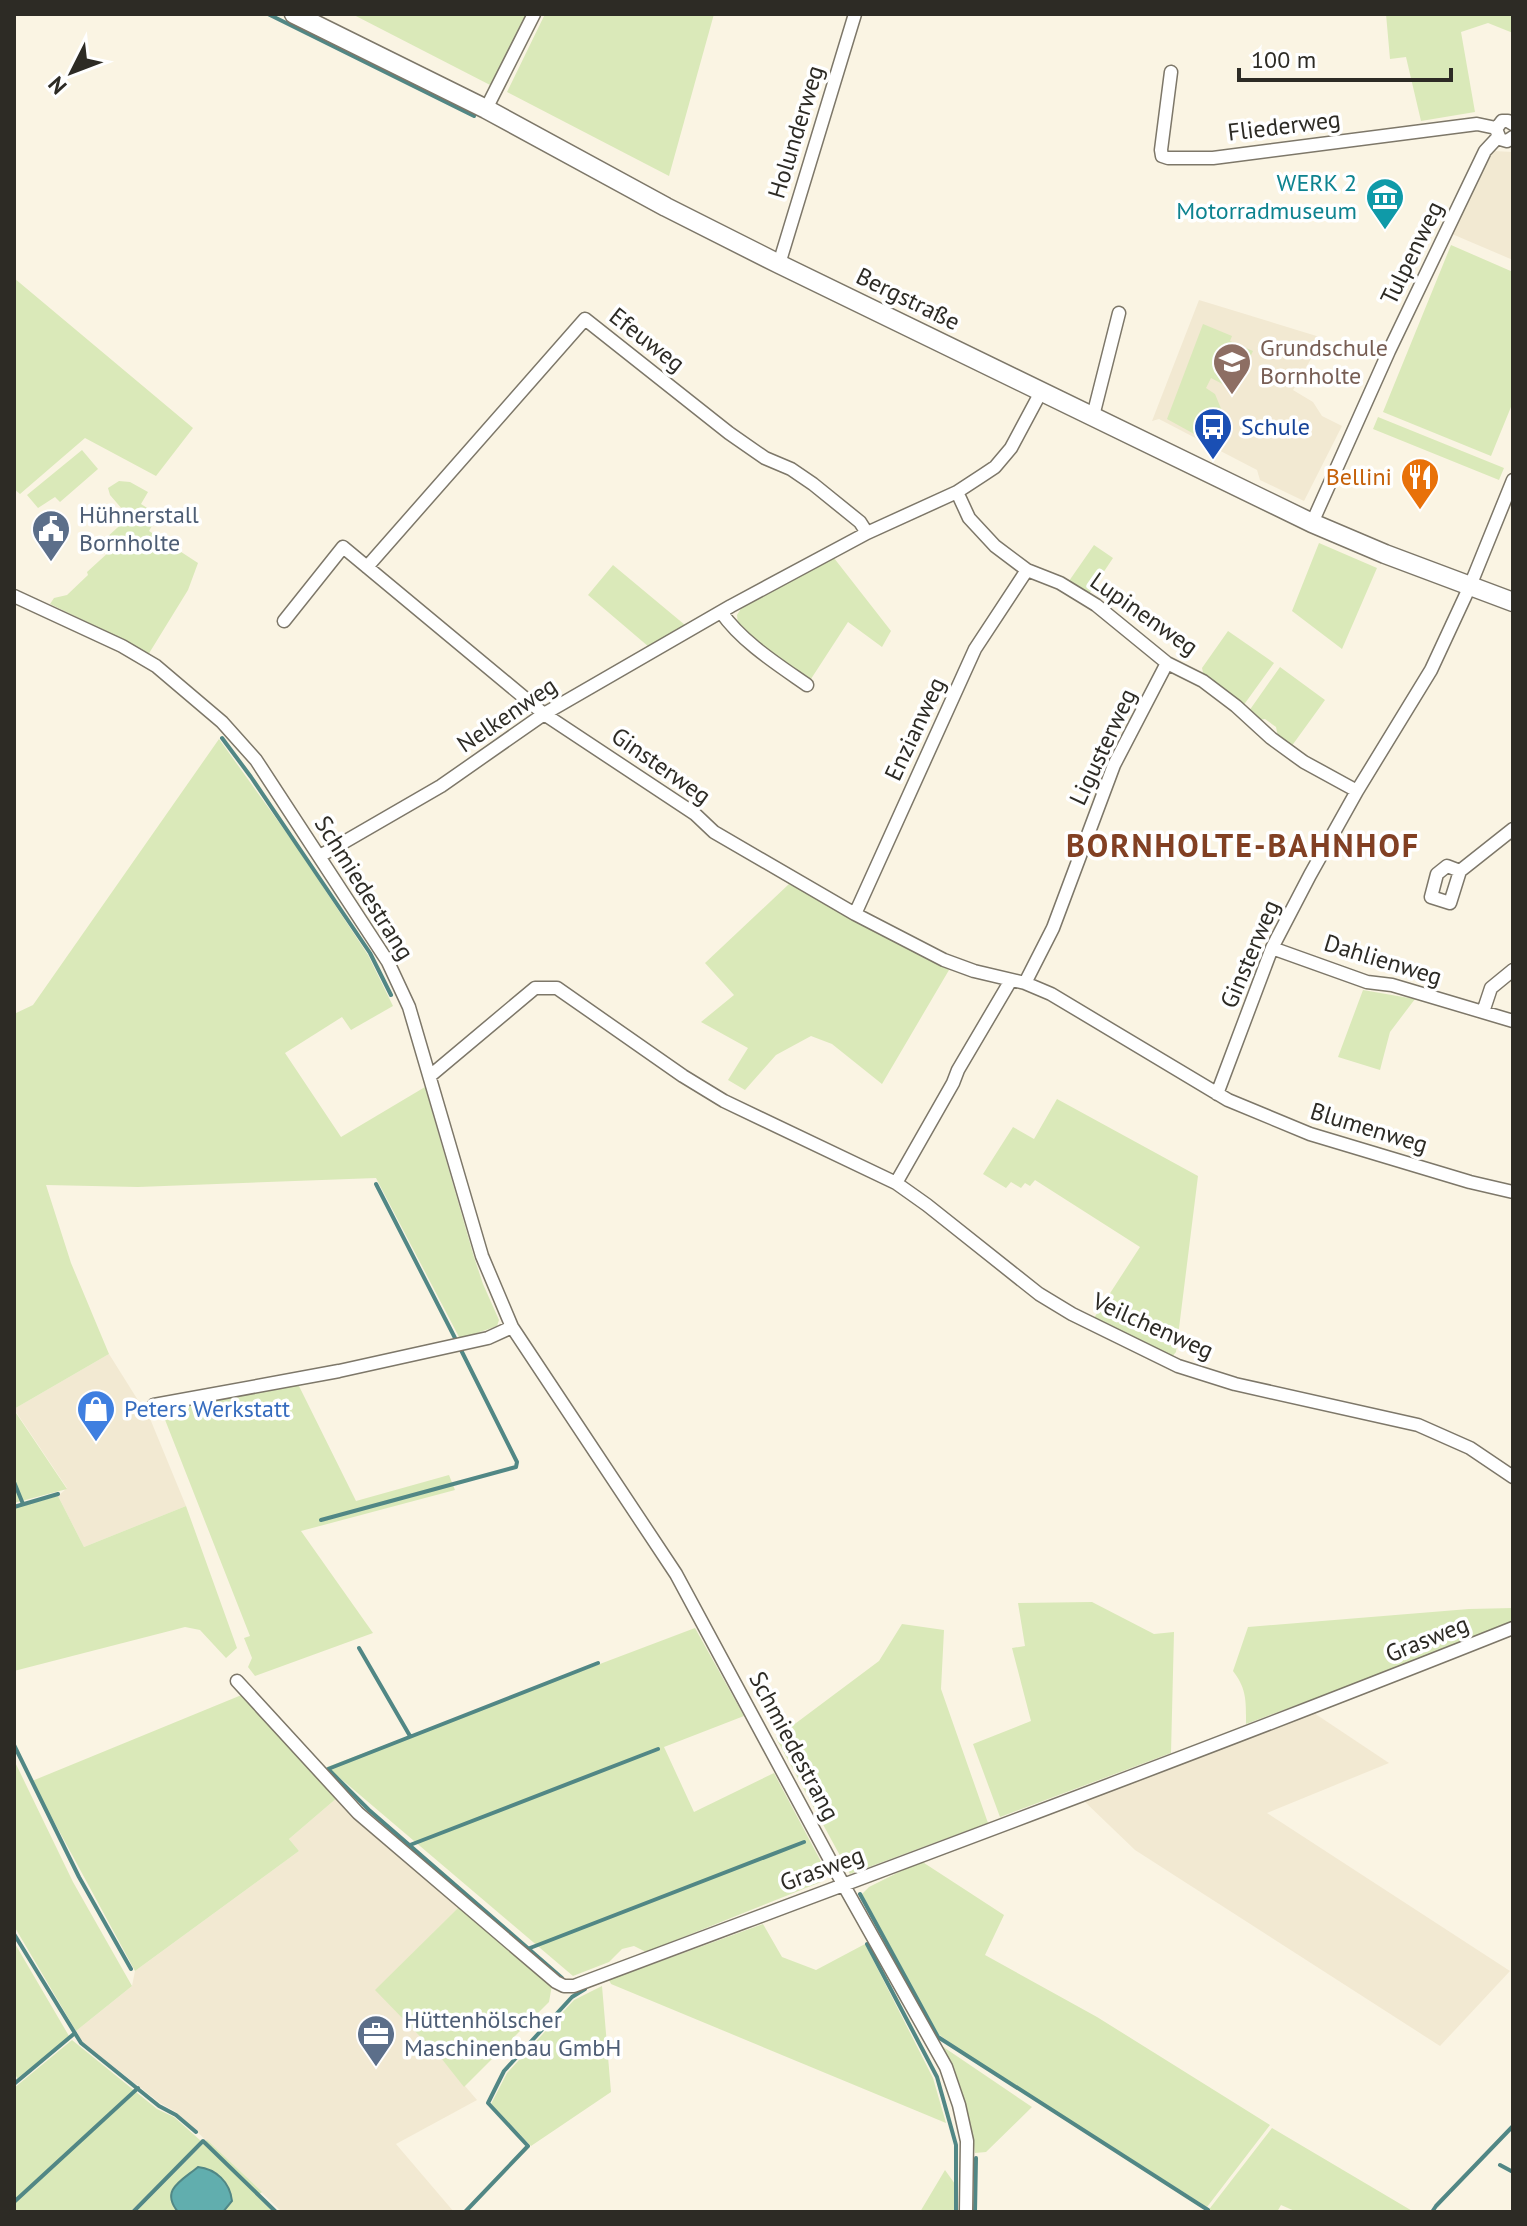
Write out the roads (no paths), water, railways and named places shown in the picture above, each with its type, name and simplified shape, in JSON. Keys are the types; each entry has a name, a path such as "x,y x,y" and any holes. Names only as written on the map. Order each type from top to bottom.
{"street":[{"path":"486,109 534,14"},
{"name":"Holunderweg","path":"779,264 855,14"},
{"name":"Bergstraße","path":"303,16 779,264 1312,523 1513,602"},
{"name":"Fliederweg","path":"1171,72 1161,150 1162,156 1168,158 1213,158 1477,124 1506,125"},
{"path":"1506,125 1507,141 1513,137"},
{"name":"Tulpenweg","path":"1312,523 1389,351 1485,151 1506,125"},
{"path":"1093,416 1119,313"},
{"name":"Efeuweg","path":"367,567 585,319 729,433 765,458 791,469 813,484 860,522 867,533"},
{"name":"Nelkenweg","path":"320,856 441,786 544,714 721,612 867,533 957,492 995,467 1011,448 1042,390"},
{"name":"Ginsterweg","path":"544,714 695,814 714,832 855,914 944,960 1025,983 1051,994 1217,1094 1272,948 1357,791 1431,670 1470,586 1513,480"},
{"name":"Lupinenweg","path":"957,492 969,518 995,546 1027,570 1060,583 1096,605 1167,663 1203,681 1304,762 1357,791"},
{"path":"284,621 343,547 544,714"},
{"name":"Enzianweg","path":"855,914 975,649 1027,570"},
{"name":"Schmiedestrang","path":"14,596 122,646 156,666 222,722 256,760 388,962 409,1007 482,1256 512,1327 676,1574 843,1884 946,2067 967,2141 966,2212"},
{"path":"721,612 760,651 807,685"},
{"name":"Ligusterweg","path":"1025,983 1053,928 1114,765 1167,663"},
{"path":"1460,871 1513,829"},
{"name":"Dahlienweg","path":"1272,948 1367,982 1392,985 1513,1021"},
{"path":"1483,1012 1491,988 1513,970"},
{"path":"896,1183 1011,980"},
{"name":"Veilchenweg","path":"430,1076 535,988 557,988 724,1101 896,1183 1039,1294 1072,1314 1178,1366 1235,1384 1418,1425 1470,1448 1513,1477"},
{"name":"Blumenweg","path":"1217,1094 1310,1134 1513,1192"},
{"path":"154,1405 354,1368 488,1338 512,1327"},
{"name":"Grasweg","path":"237,1681 358,1813 556,1982 574,1986 1284,1719 1513,1628"}],"water":[{"path":"198,2167 216,2174 225,2182 232,2201 223,2212 178,2212 173,2204 171,2198 175,2186"}],"waterway":[{"path":"268,14 474,116"},
{"path":"222,738 370,953 391,995"},
{"path":"376,1184 455,1338"},
{"path":"321,1520 516,1467 517,1462 461,1350"},
{"path":"14,1482 23,1504"},
{"path":"14,1507 58,1494"},
{"path":"359,1648 410,1736"},
{"path":"562,1978 369,1810 328,1769 598,1663"},
{"path":"14,1745 79,1877 131,1969"},
{"path":"410,1845 658,1749"},
{"path":"530,1948 804,1842"},
{"path":"860,1894 938,2037 1208,2210"},
{"path":"14,1934 81,2043 196,2132"},
{"path":"867,1944 937,2077 956,2145 956,2212"},
{"path":"465,2212 528,2146 488,2103 504,2071 572,1997 585,1989"},
{"path":"14,2084 75,2033"},
{"path":"14,2202 138,2088"},
{"path":"1432,2212 1513,2126"},
{"path":"133,2212 203,2141 276,2212"},
{"path":"975,2212 976,2158"},
{"path":"1500,2165 1513,2172"}],"place":[{"name":"WERK 2 Motorradmuseum","path":"1385,231"},
{"name":"Grundschule Bornholte","path":"1232,396"},
{"name":"Schule","path":"1213,461"},
{"name":"Bellini","path":"1420,511"},
{"name":"Hühnerstall Bornholte","path":"51,563"},
{"name":"Peters Werkstatt","path":"96,1443"},
{"name":"Hüttenhölscher Maschinenbau GmbH","path":"376,2068"}],"district":[{"name":"BORNHOLTE-BAHNHOF","path":"1243,846"}]}
